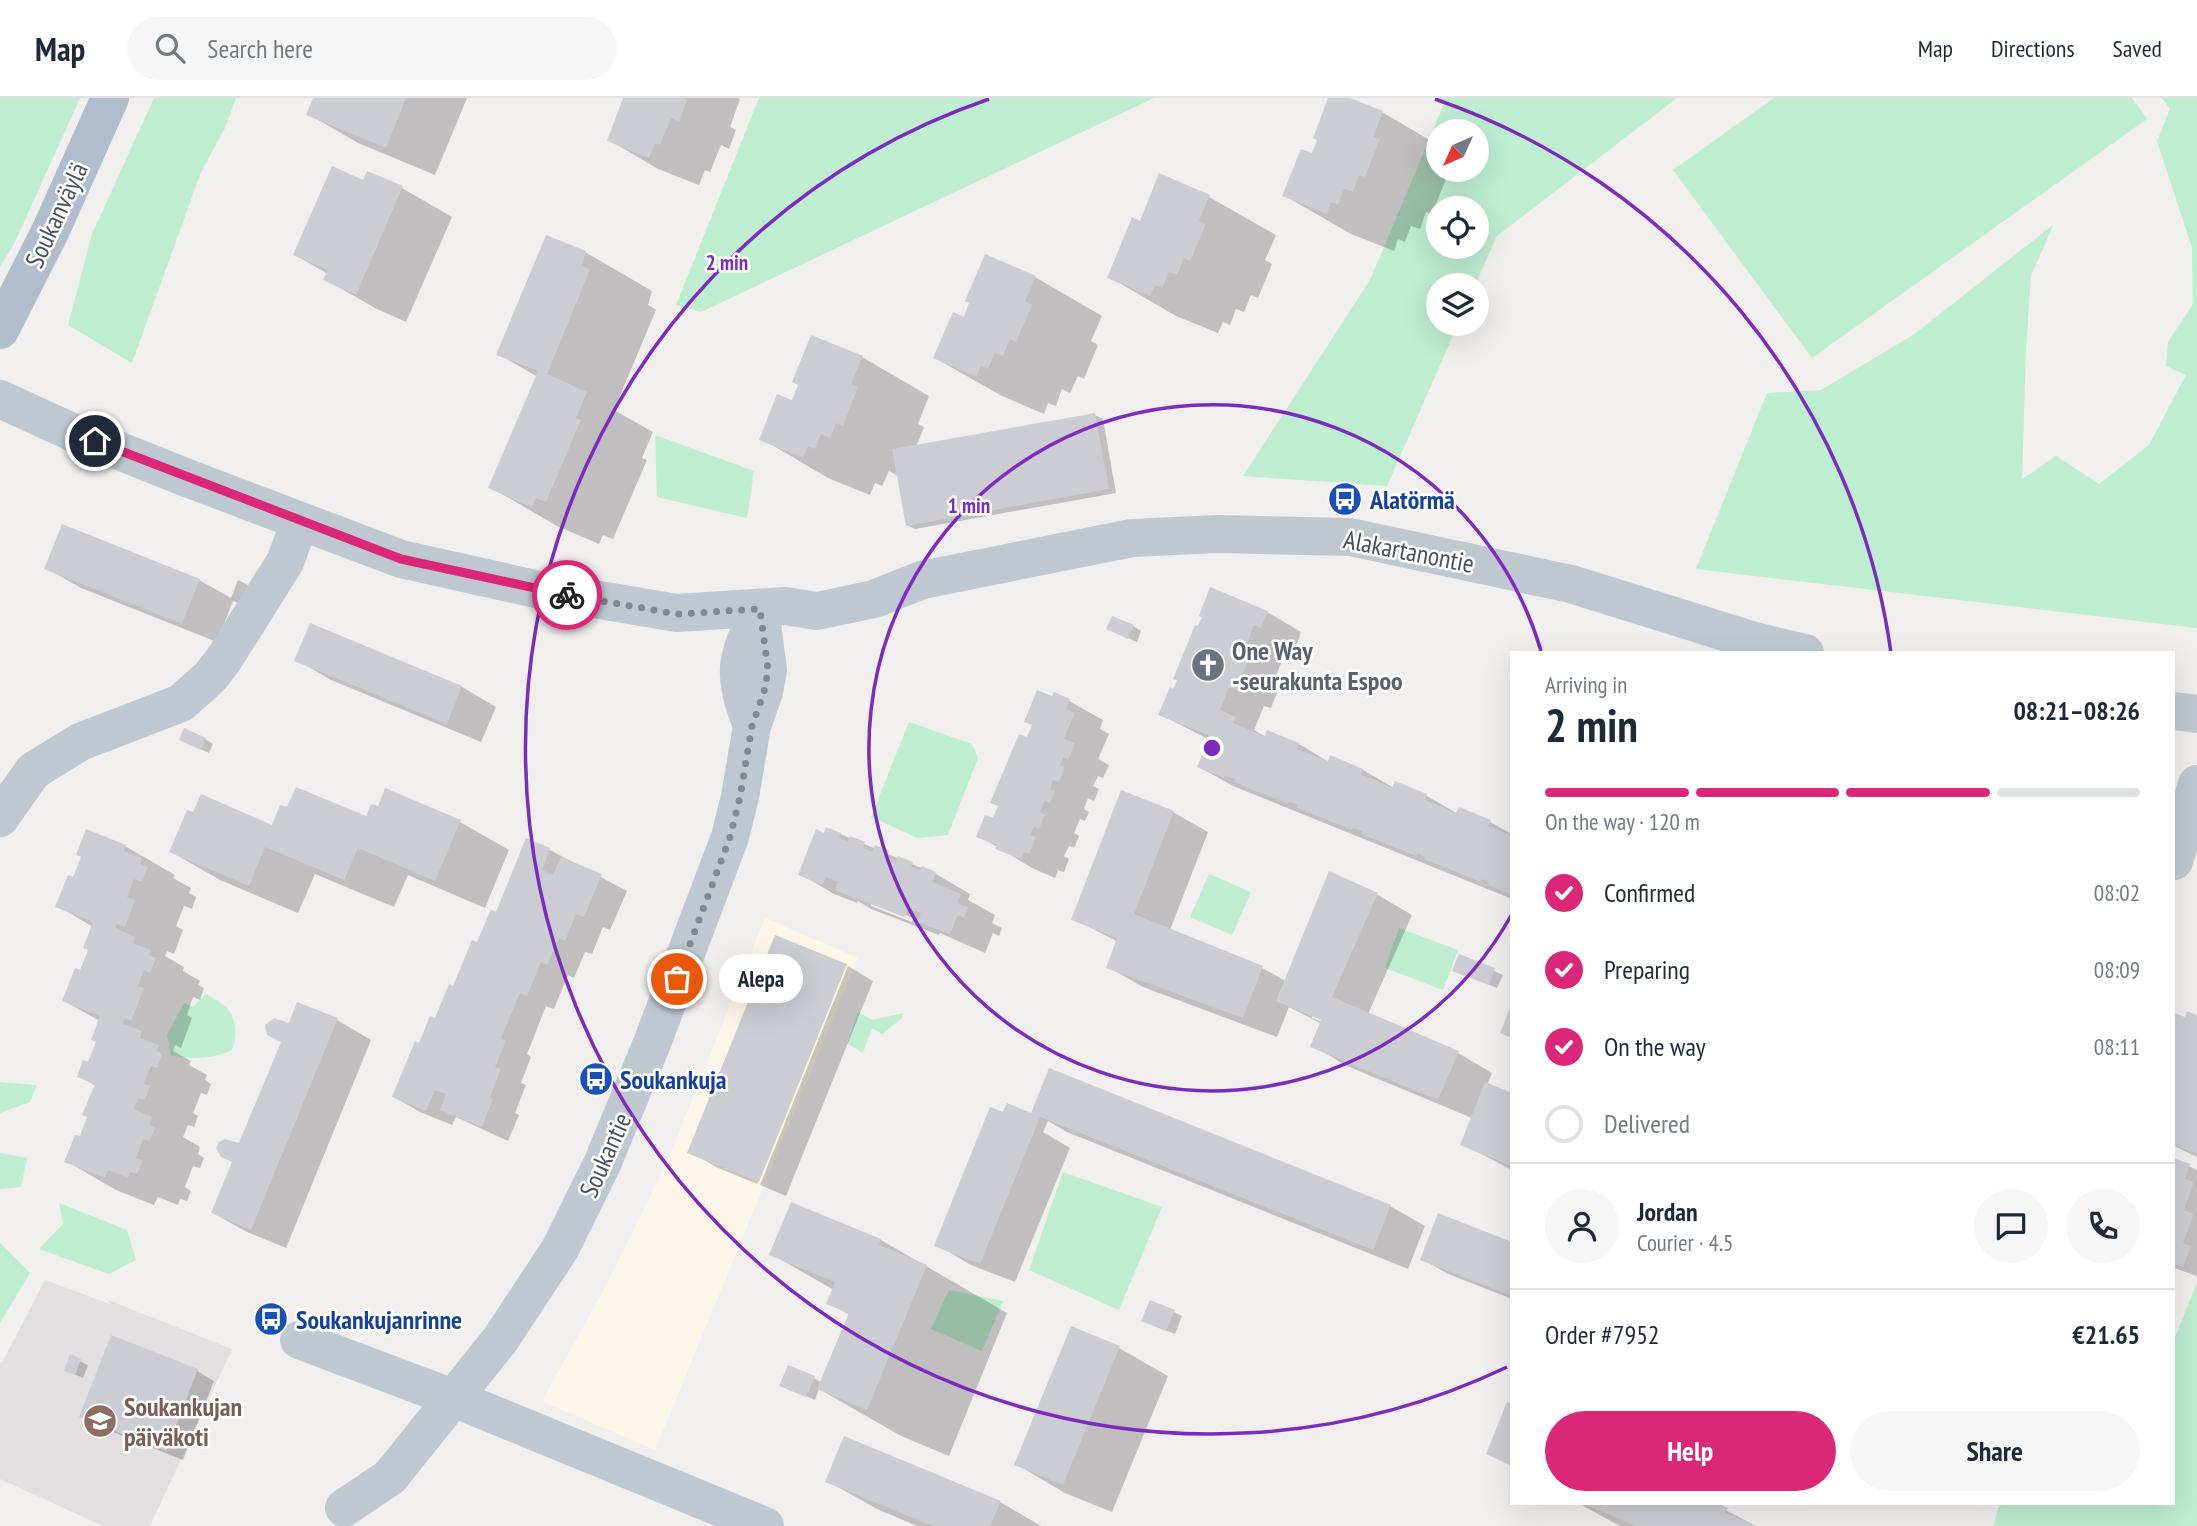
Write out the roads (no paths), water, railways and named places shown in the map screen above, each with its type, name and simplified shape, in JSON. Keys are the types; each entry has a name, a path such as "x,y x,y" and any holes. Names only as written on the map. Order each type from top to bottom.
{"main road":[{"name":"Soukanväylä","path":"0,330 50,232 110,98"}],"street":[{"name":"Alakartanontie","path":"0,399 85,437 401,559 540,590 677,614 772,607 816,589 873,577 922,580 1132,538 1217,534 1350,537 1571,584 1754,641 1796,651"},
{"path":"0,818 33,771 80,742 181,703 210,677 285,562 300,521"},
{"name":"Soukantie","path":"336,1517 376,1464 453,1398 500,1340 560,1249 602,1164 657,1031 730,837 752,726 764,692 772,607"},
{"path":"2175,711 2197,715"},
{"path":"2175,858 2197,784"},
{"path":"299,1340 453,1398 765,1526"}],"place":[{"name":"Alatörmä","path":"1345,499"},
{"name":"One Way -seurakunta Espoo","path":"1208,665"},
{"name":"Alepa","path":"677,979"},
{"name":"Soukankuja","path":"596,1079"},
{"name":"Soukankujanrinne","path":"271,1319"},
{"name":"Soukankujan päiväkoti","path":"100,1421"}]}
